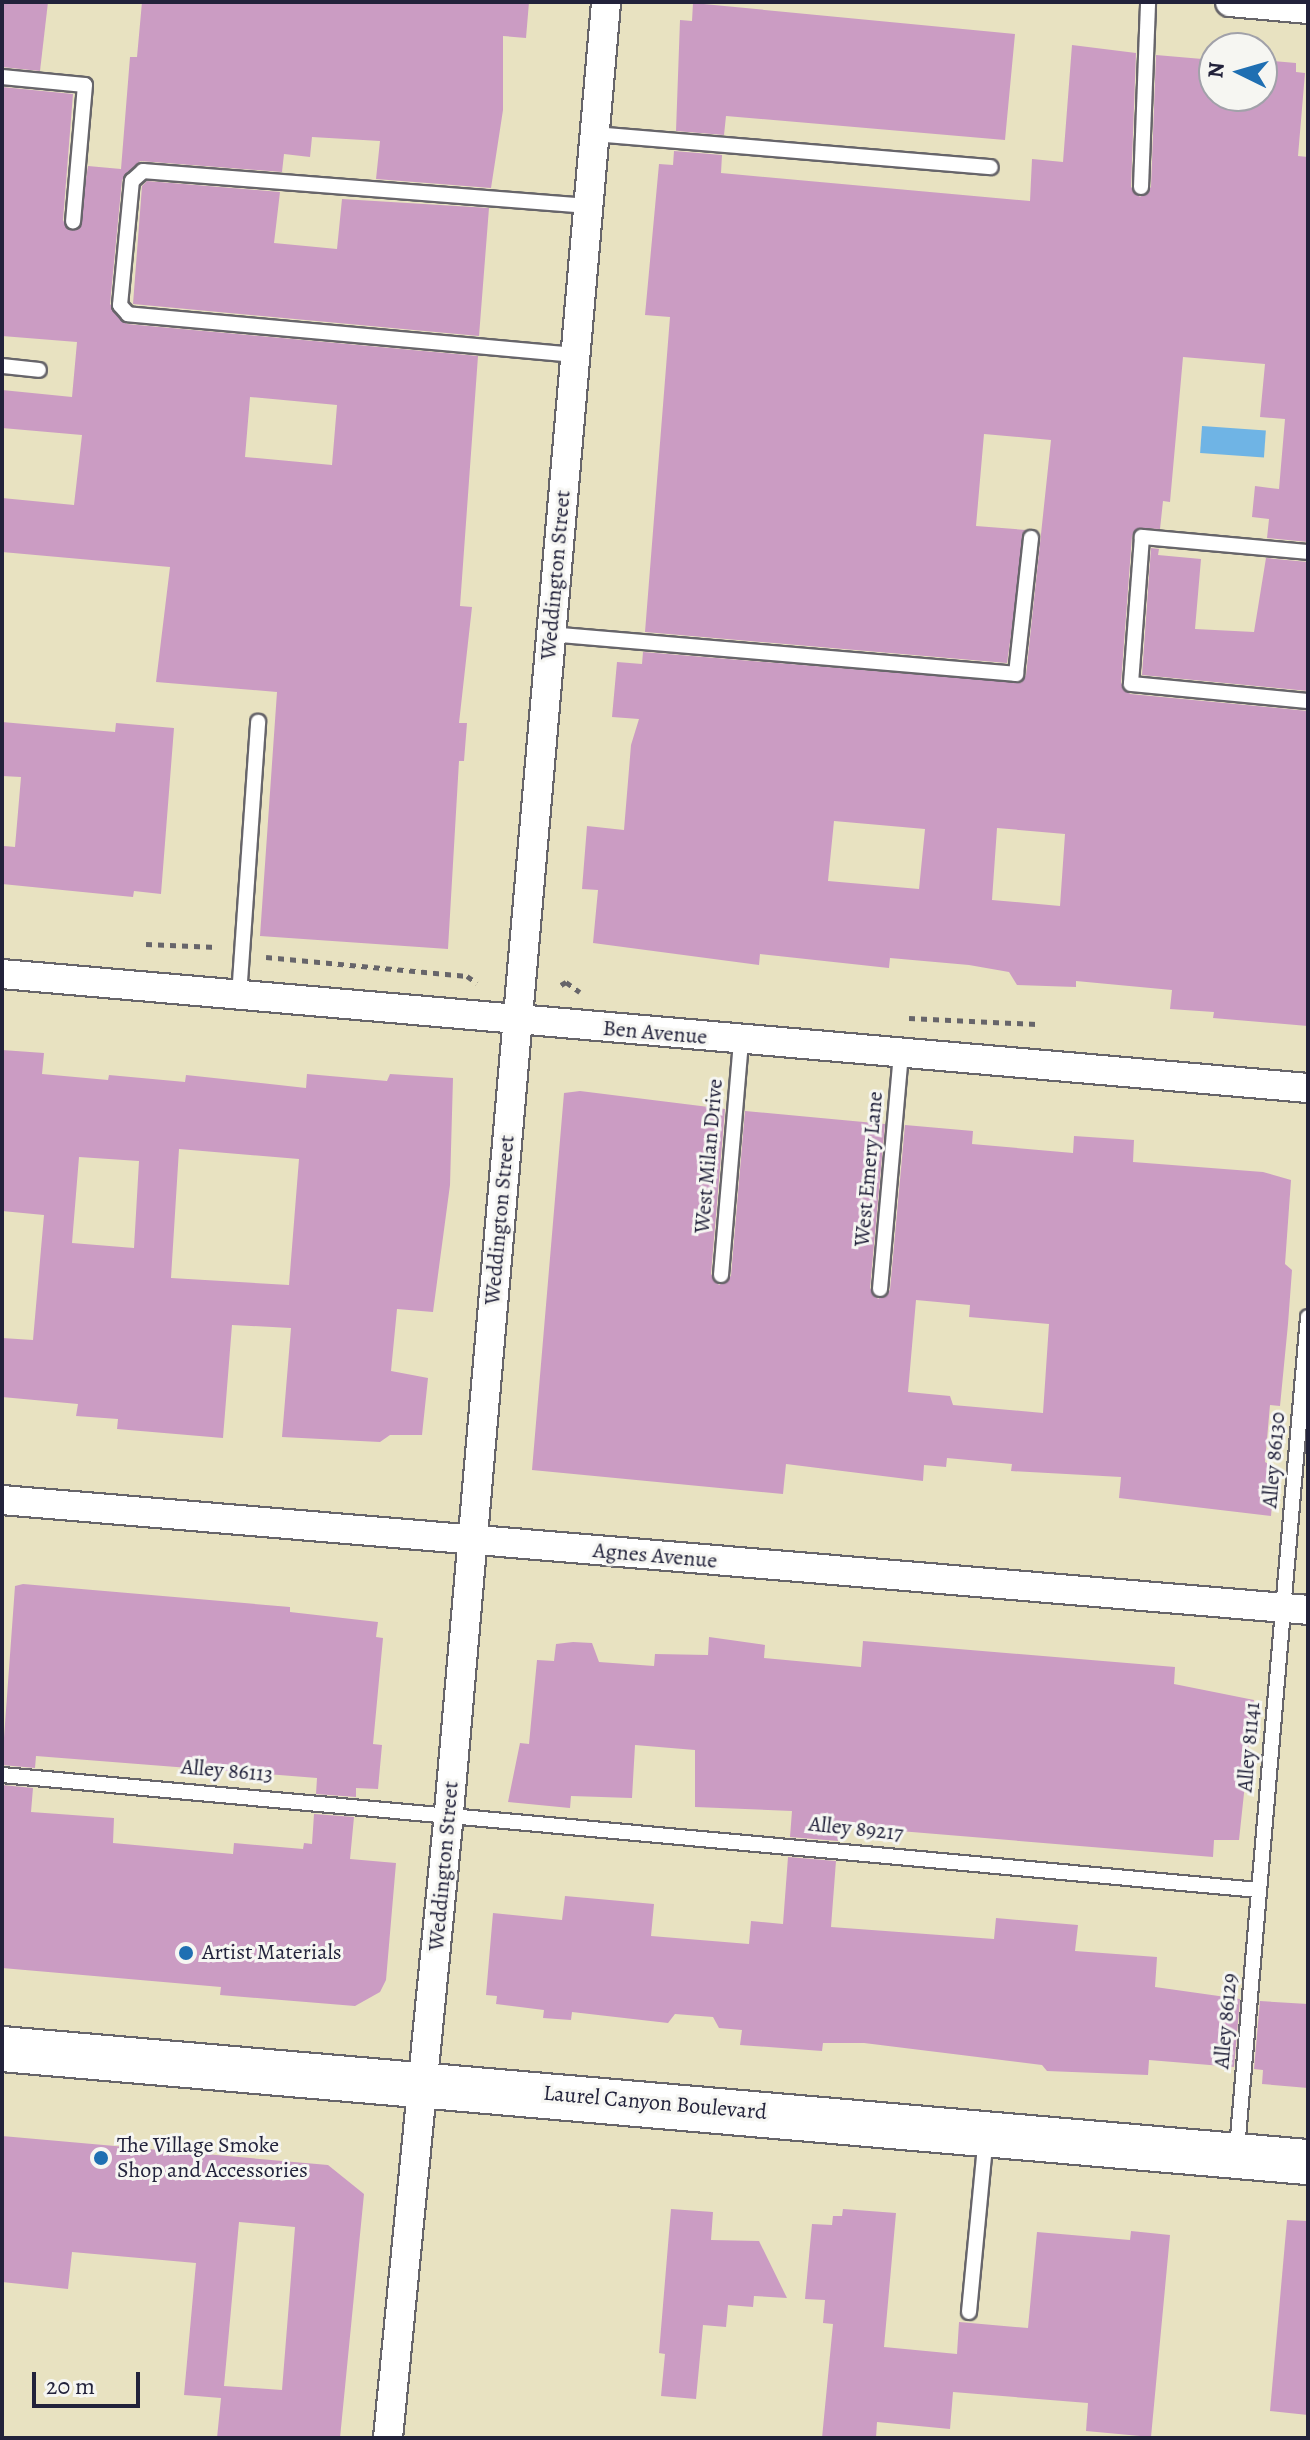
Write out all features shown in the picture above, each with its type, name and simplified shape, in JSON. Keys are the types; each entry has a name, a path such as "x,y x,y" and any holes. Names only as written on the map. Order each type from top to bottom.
{"main road":[{"name":"Laurel Canyon Boulevard","path":"2,2049 424,2082 1308,2162"}],"street":[{"name":"Weddington Street","path":"388,2438 449,1812 606,2"},
{"path":"1230,2 1308,9"},
{"name":"Ben Avenue","path":"2,974 1308,1088"},
{"name":"Agnes Avenue","path":"2,1500 1296,1609"}],"lane":[{"path":"1141,187 1148,2"},
{"path":"2,77 85,85 73,221"},
{"path":"595,134 991,167"},
{"path":"575,355 128,314 120,305 132,181 143,171 588,206"},
{"path":"2,366 39,370"},
{"path":"1308,552 1142,537 1131,684 1308,701"},
{"path":"550,634 1016,674 1031,538"},
{"path":"239,996 258,722"},
{"name":"West Milan Drive","path":"721,1275 741,1040"},
{"name":"West Emery Lane","path":"880,1289 901,1053"},
{"name":"Alley 86130","path":"1296,1609 1308,1317"},
{"name":"Alley 81141","path":"1259,1890 1296,1609"},
{"name":"Alley 86113","path":"2,1775 449,1812"},
{"name":"Alley 89217","path":"449,1812 1259,1890"},
{"name":"Alley 86129","path":"1236,2156 1259,1890"},
{"path":"969,2312 987,2133"}],"path":[{"path":"146,944 221,947 243,954 467,976 478,983"}],"water":[{"path":"1202,426 1266,430 1264,457 1200,453"}],"building":[{"path":"2,2 48,2 40,71 2,67"},
{"path":"142,2 529,2 526,38 503,36 503,110 491,188 376,179 380,141 312,137 310,157 284,154 282,172 140,161 122,180 110,304 127,324 478,356 460,606 472,607 459,723 467,723 464,761 459,761 448,949 260,936 277,692 156,682 170,567 2,552 2,498 74,505 82,435 2,428 2,390 72,397 77,342 2,336 2,87 73,94 63,220 68,230 78,230 88,166 121,169 130,57 137,57","holes":["250,397 337,405 332,465 245,457"]},
{"path":"693,3 1015,34 1005,140 726,116 724,135 676,131 680,20 692,21"},
{"path":"1072,45 1136,53 1131,187 1140,197 1151,187 1156,55 1198,59 1198,112 1278,112 1278,61 1296,63 1296,72 1305,73 1298,156 1308,157 1308,542 1267,538 1269,519 1252,517 1255,486 1279,489 1285,419 1260,417 1265,364 1183,357 1170,502 1163,501 1160,529 1138,528 1132,536 1121,683 1130,694 1308,711 1308,1026 1213,1018 1214,1012 1170,1009 1172,990 1076,981 1076,987 1017,985 1009,972 969,965 890,958 889,968 760,954 759,965 593,943 598,890 582,889 587,826 624,830 631,745 639,719 612,717 617,662 642,664 643,652 1021,683 1026,675 1051,440 984,434 976,526 1026,530 1007,663 645,632 670,317 645,315 659,164 673,165 674,151 722,155 721,173 1030,201 1032,159 1063,162","holes":["834,821 925,829 919,889 828,881","997,828 1065,834 1060,906 992,900"]},
{"path":"147,181 280,192 274,243 337,249 342,199 489,208 479,336 133,304 142,186"},
{"path":"1151,548 1159,549 1158,555 1201,559 1195,629 1254,632 1266,558 1308,562 1308,691 1142,675"},
{"path":"2,722 115,732 116,723 174,728 161,894 134,891 133,897 2,884 4,846 15,847 21,777 2,776"},
{"path":"2,1050 44,1053 42,1074 108,1080 109,1075 185,1082 186,1075 306,1088 307,1074 387,1081 390,1074 453,1078 450,1185 433,1312 397,1309 391,1371 428,1378 422,1435 390,1435 380,1442 282,1437 291,1328 232,1325 223,1438 117,1429 118,1419 76,1416 78,1404 2,1397 2,1338 33,1340 44,1215 2,1211","holes":["179,1149 299,1159 289,1285 171,1278","79,1157 139,1161 134,1248 72,1243"]},
{"path":"580,1091 725,1109 711,1274 719,1285 731,1276 745,1111 885,1124 870,1288 878,1299 890,1290 905,1125 973,1131 972,1144 1073,1153 1074,1136 1134,1140 1133,1162 1263,1172 1291,1180 1285,1264 1292,1270 1288,1324 1280,1406 1270,1405 1265,1462 1275,1468 1271,1516 1119,1498 1121,1477 1011,1471 1012,1464 947,1458 946,1467 924,1465 923,1481 786,1464 783,1494 532,1470 564,1093","holes":["916,1300 970,1305 969,1317 1049,1324 1043,1413 953,1405 950,1396 908,1392"]},
{"path":"23,1584 290,1607 290,1612 378,1622 376,1637 383,1638 373,1744 382,1745 378,1789 356,1788 356,1797 316,1794 317,1778 36,1756 35,1768 2,1765 15,1586"},
{"path":"709,1637 765,1645 764,1658 861,1667 863,1641 1175,1667 1174,1684 1254,1700 1239,1840 1214,1840 1213,1857 839,1826 838,1841 790,1837 792,1811 695,1807 695,1750 635,1745 632,1798 571,1796 570,1808 508,1802 520,1743 529,1744 537,1660 554,1661 556,1644 592,1643 599,1662 654,1666 655,1654 708,1655"},
{"path":"2,1785 33,1788 31,1812 114,1818 113,1843 233,1854 234,1843 303,1849 304,1843 312,1844 314,1814 354,1817 350,1859 396,1863 386,1980 380,1992 355,2006 220,1995 221,1987 2,1968"},
{"path":"788,1857 836,1861 831,1927 994,1939 996,1918 1078,1925 1075,1951 1157,1957 1155,1987 1240,1999 1234,2067 1149,2060 1148,2075 1047,2071 1042,2065 864,2043 823,2043 822,2051 740,2045 742,2030 719,2028 713,2017 675,2014 668,2023 572,2012 571,2020 543,2018 544,2010 496,2004 497,1996 486,1995 493,1913 562,1920 565,1896 654,1904 651,1936 749,1944 751,1921 783,1924"},
{"path":"1260,2001 1308,2004 1308,2088 1262,2084 1263,2070 1254,2069"},
{"path":"2,2136 328,2165 364,2194 340,2438 217,2438 221,2398 184,2395 196,2263 72,2252 68,2289 2,2282","holes":["239,2222 295,2227 282,2390 224,2386"]},
{"path":"671,2209 713,2212 711,2240 759,2241 787,2298 754,2296 753,2307 728,2305 726,2327 703,2325 696,2399 661,2396 665,2354 659,2353"},
{"path":"843,2209 896,2213 884,2347 957,2354 959,2322 1028,2328 1037,2232 1130,2240 1131,2231 1170,2235 1151,2437 1086,2431 1088,2403 953,2392 950,2429 877,2422 876,2438 822,2438 833,2324 823,2323 825,2300 805,2299 812,2224 832,2225 833,2216 842,2216"},
{"path":"1287,2220 1308,2221 1308,2415 1270,2411"}],"place":[{"name":"Artist Materials","path":"186,1953"},
{"name":"The Village Smoke Shop and Accessories","path":"101,2158"}]}
